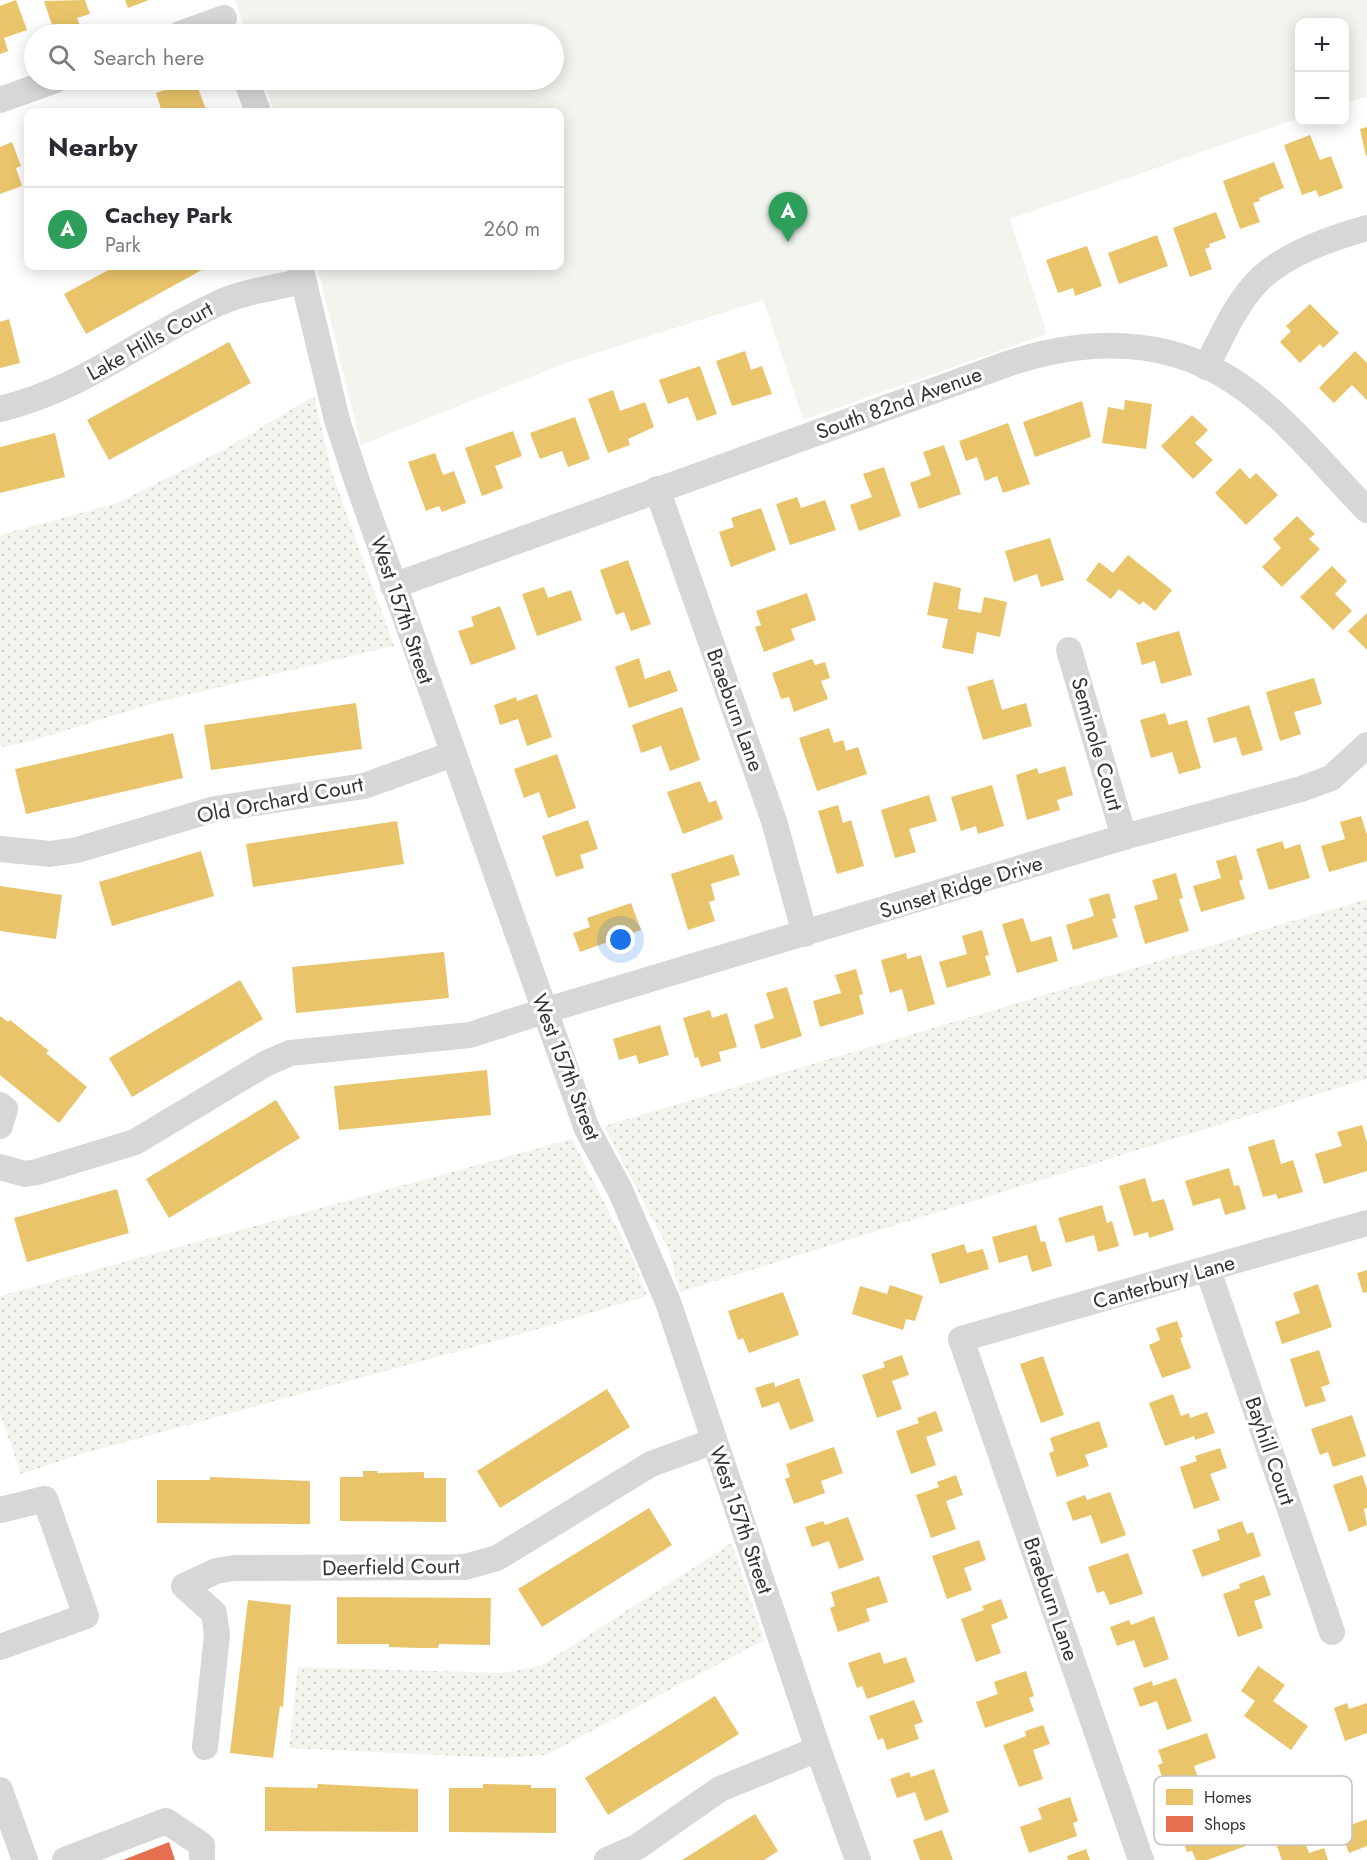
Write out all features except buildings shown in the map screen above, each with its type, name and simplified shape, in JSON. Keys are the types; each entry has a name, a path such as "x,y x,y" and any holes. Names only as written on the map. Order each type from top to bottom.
{"street":[{"path":"208,24 224,18"},
{"path":"0,100 28,90"},
{"path":"250,90 256,108"},
{"path":"1206,367 1232,318 1263,277 1315,246 1367,228"},
{"name":"Lake Hills Court","path":"0,409 32,402 91,376 221,302 302,273"},
{"name":"West 157th Street","path":"302,273 337,420 393,586 587,1129 620,1190 668,1302 818,1749 858,1860"},
{"name":"South 82nd Avenue","path":"393,586 657,489 1044,352 1078,346 1121,345 1155,349 1206,367 1232,380 1264,405 1367,510"},
{"name":"Braeburn Lane","path":"657,489 774,821 805,934"},
{"name":"Seminole Court","path":"1069,650 1124,837"},
{"name":"Sunset Ridge Drive","path":"0,1167 25,1174 37,1172 135,1142 265,1064 290,1053 470,1035 1124,837 1317,784 1330,778 1367,745"},
{"name":"Old Orchard Court","path":"0,849 50,854 77,850 215,809 364,786 453,754"},
{"path":"0,1105 5,1109 0,1126"},
{"name":"Canterbury Lane","path":"961,1339 1367,1223"},
{"name":"Bayhill Court","path":"1208,1270 1332,1632"},
{"name":"Braeburn Lane","path":"961,1339 1141,1860"},
{"name":"Deerfield Court","path":"205,1747 217,1635 214,1612 184,1586 216,1571 234,1568 465,1567 497,1558 651,1464 714,1440"},
{"path":"0,1510 45,1499 86,1616 0,1647"},
{"path":"607,1860 637,1847 720,1789 818,1749"},
{"path":"0,1790 25,1860"},
{"path":"65,1860 166,1821 202,1845 202,1860"}],"shaded area":[{"path":"235,0 1367,0 1367,97 1349,102 1349,18 1295,18 1295,119 1010,219 1047,334 803,420 763,300 565,363 361,445 318,270 564,270 564,108 273,108 266,90 564,90 564,24 243,24"},
{"path":"314,396 332,473 394,646 165,700 24,743 3,747 0,745 0,535 117,503 223,450"},
{"path":"1367,899 1367,1079 680,1292 669,1250 604,1126"},
{"path":"572,1139 634,1261 647,1296 528,1332 85,1453 21,1474 0,1413 0,1296"},
{"path":"732,1543 764,1640 546,1755 504,1758 289,1748 298,1667 504,1673 542,1665"}],"place":[{"name":"Cachey Park","path":"788,242"}]}
